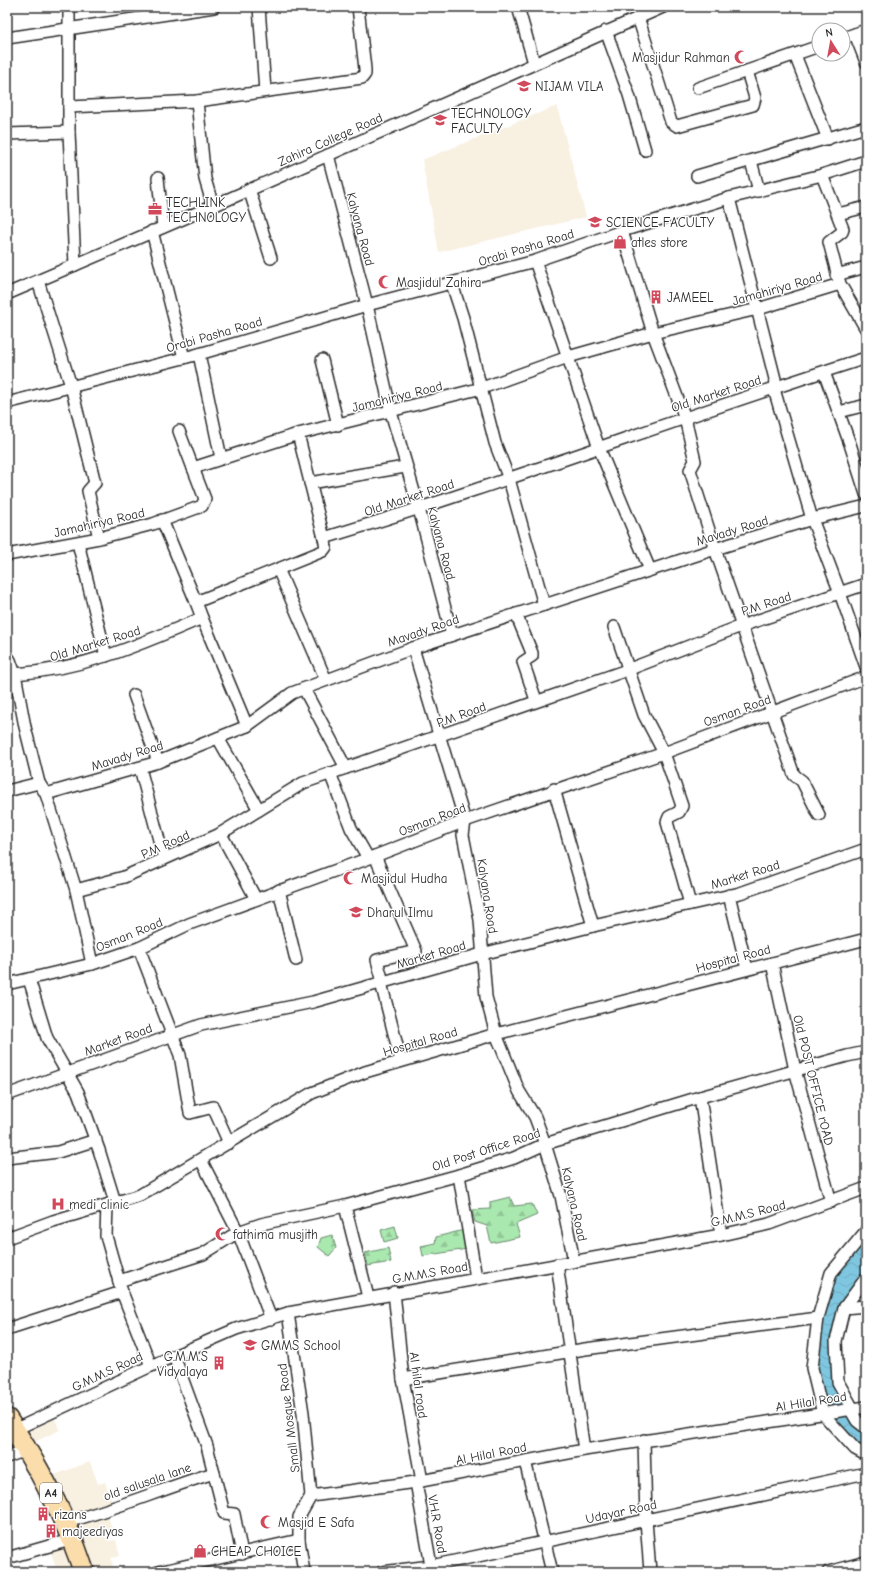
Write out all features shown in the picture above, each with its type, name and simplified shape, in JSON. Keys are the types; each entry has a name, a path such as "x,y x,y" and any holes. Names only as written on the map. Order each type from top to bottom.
{"highway":[{"name":"A4","path":"11,1425 52,1494 70,1530 84,1572"}],"street":[{"path":"69,7 69,132 75,265"},
{"path":"7,38 214,7"},
{"path":"259,7 265,91"},
{"path":"69,107 197,101 362,78 365,74 358,7"},
{"path":"518,7 534,63"},
{"name":"Zahira College Road","path":"7,294 212,206 663,7"},
{"path":"638,17 671,122 677,126 753,105 755,98 747,71"},
{"path":"606,31 629,95 645,150"},
{"path":"851,35 861,32 866,62"},
{"path":"698,88 811,49"},
{"path":"795,54 828,139"},
{"path":"197,101 205,179 212,206"},
{"path":"697,176 866,127"},
{"path":"7,134 69,132"},
{"name":"Kalyana Road","path":"328,155 367,305 391,412 405,466 419,509 452,635"},
{"path":"751,161 760,191"},
{"name":"Orabi Pasha Road","path":"7,403 199,354 367,305 452,284 534,261 622,231 730,198 822,175 866,161"},
{"path":"822,175 838,214 842,232 831,240 829,245 838,280 866,329"},
{"path":"158,178 158,229 184,358"},
{"path":"250,189 271,258"},
{"path":"730,198 775,379 774,389 812,520 866,667"},
{"path":"838,214 866,207"},
{"path":"622,231 653,333 685,418 695,461 690,470 714,549 794,775 802,781 819,815"},
{"path":"534,261 599,448 650,570"},
{"name":"Jamahiriya Road","path":"7,555 78,543 98,538 162,520 202,506 204,499 193,468 221,458 298,434 391,412 482,388 568,357 653,333 758,309 838,280 866,267"},
{"path":"38,281 71,386 95,483 88,491 98,538"},
{"path":"452,284 482,388 495,443 509,479 544,605"},
{"path":"199,354 221,458"},
{"name":"Old Market Road","path":"324,538 419,509 866,358"},
{"path":"322,360 338,425"},
{"path":"824,372 866,494"},
{"path":"839,412 866,405"},
{"path":"179,430 193,468"},
{"path":"196,602 323,551 326,547 298,434"},
{"path":"310,483 405,466"},
{"name":"Mavady Road","path":"46,794 158,762 247,726 292,693 413,648 714,549 812,520 866,506"},
{"path":"162,520 247,726"},
{"path":"78,543 106,656"},
{"path":"278,569 326,680"},
{"name":"P.M Road","path":"76,890 124,877 221,834 303,783 441,736 536,700 627,670 741,626 866,584"},
{"path":"516,614 532,652 532,656 523,662 536,700"},
{"name":"Old Market Road","path":"15,674 48,672 133,648 202,618"},
{"path":"614,627 627,670 644,715 664,753 682,806 679,812 669,817 667,822 690,904"},
{"name":"Kalyana Road","path":"413,648 441,736 465,821 463,834 480,920 486,997 496,1034 519,1091 536,1117 561,1196 574,1261"},
{"path":"7,659 10,660 15,674 25,727 39,783 46,794 76,890 92,964"},
{"name":"Osman Road","path":"7,984 92,964 139,948 188,924 279,890 554,789 664,753 866,677"},
{"path":"304,689 346,768"},
{"path":"134,695 158,762"},
{"path":"218,738 258,810"},
{"path":"140,768 164,860"},
{"path":"330,773 351,828 372,857 416,951 377,960 401,1061"},
{"path":"7,791 39,783"},
{"path":"554,789 593,926"},
{"path":"221,834 256,899"},
{"name":"Market Road","path":"7,1095 67,1072 201,1025 313,1002 482,954 593,926 729,895 866,849"},
{"path":"279,890 296,960"},
{"path":"729,895 747,969"},
{"name":"Hospital Road","path":"7,1238 53,1221 140,1195 312,1093 365,1072 496,1034 866,939"},
{"path":"139,948 171,1035 180,1055 190,1113 213,1106 229,1143"},
{"name":"Old POST OFFICE rOAD","path":"772,963 795,1070 831,1202"},
{"path":"28,979 47,1038 78,1092 96,1140 111,1204 106,1236 121,1287 151,1366"},
{"name":"Old Post Office Road","path":"7,1329 121,1287 203,1254 238,1232 261,1224 345,1206 459,1175 514,1158 545,1144 700,1097 795,1070 866,1052"},
{"path":"700,1097 721,1234"},
{"path":"7,1158 58,1152 96,1140"},
{"path":"201,1160 238,1232 270,1318"},
{"path":"459,1175 476,1278"},
{"name":"G.M.M.S Road","path":"11,1425 236,1329 288,1313 394,1292 574,1261 769,1224 866,1188"},
{"path":"345,1206 368,1297"},
{"path":"866,1231 831,1273 818,1318 812,1368 823,1414 856,1449 866,1455"},
{"path":"557,1264 568,1352 584,1450"},
{"path":"866,1278 844,1308 836,1340 838,1382 857,1421 866,1428"},
{"name":"Al hilal road","path":"394,1292 403,1378 419,1482"},
{"path":"844,1308 866,1306"},
{"name":"Small Mosque Road","path":"288,1313 303,1413 311,1496"},
{"path":"403,1378 568,1352 818,1318"},
{"path":"174,1356 207,1446 224,1514 234,1514 242,1554"},
{"name":"Al Hilal Road","path":"311,1496 419,1482 584,1450 866,1407"},
{"path":"644,1440 646,1520 650,1572"},
{"path":"7,1456 26,1450"},
{"path":"525,1461 546,1541 552,1572"},
{"name":"old salusala lane","path":"7,1558 120,1506 155,1492 214,1473"},
{"name":"Udayar Road","path":"382,1572 432,1569 546,1541 866,1473"},
{"name":"V.H.R Road","path":"419,1482 432,1569"},
{"path":"304,1572 299,1540 299,1518 311,1496"},
{"path":"158,1572 299,1540"},
{"path":"828,1572 866,1562"}],"shaded area":[{"path":"557,106 586,217 439,252 422,160"},
{"path":"53,1415 60,1430 32,1443 25,1427"},
{"path":"90,1462 98,1484 105,1482 114,1507 71,1523 54,1475"},
{"path":"107,1513 113,1532 106,1535 108,1541 116,1540 120,1556 111,1558 114,1572 90,1572 78,1521"},
{"path":"69,1543 78,1572 57,1572 50,1548"}],"green space":[{"path":"510,1197 514,1206 532,1204 537,1215 516,1224 520,1237 491,1243 487,1226 475,1222 472,1210 490,1209 490,1202"},
{"path":"395,1226 398,1238 384,1242 381,1230"},
{"path":"464,1230 467,1249 423,1256 421,1246 435,1243 436,1237"},
{"path":"332,1235 336,1248 329,1256 318,1247 321,1238"},
{"path":"388,1248 391,1262 368,1266 365,1253"}],"water":[{"path":"866,1238 866,1270 848,1296 836,1341 838,1382 866,1428 866,1455 822,1409 813,1372 830,1276"}],"place":[{"name":"Masjidur Rahman","path":"741,57"},
{"name":"NIJAM VILA","path":"524,86"},
{"name":"TECHNOLOGY FACULTY","path":"440,120"},
{"name":"TECHLINK TECHNOLOGY","path":"155,209"},
{"name":"SCIENCE FACULTY","path":"595,222"},
{"name":"atles store","path":"620,242"},
{"name":"Masjidul Zahira","path":"385,282"},
{"name":"JAMEEL","path":"656,297"},
{"name":"Masjidul Hudha","path":"350,878"},
{"name":"Dharul Ilmu","path":"356,912"},
{"name":"medi clinic","path":"58,1204"},
{"name":"fathima musjith","path":"222,1234"},
{"name":"GMMS School","path":"250,1345"},
{"name":"G.M.M.S Vidyalaya","path":"219,1363"},
{"name":"rizans","path":"43,1514"},
{"name":"Masjid E Safa","path":"267,1522"},
{"name":"majeediyas","path":"51,1531"},
{"name":"CHEAP CHOICE","path":"200,1551"}]}
